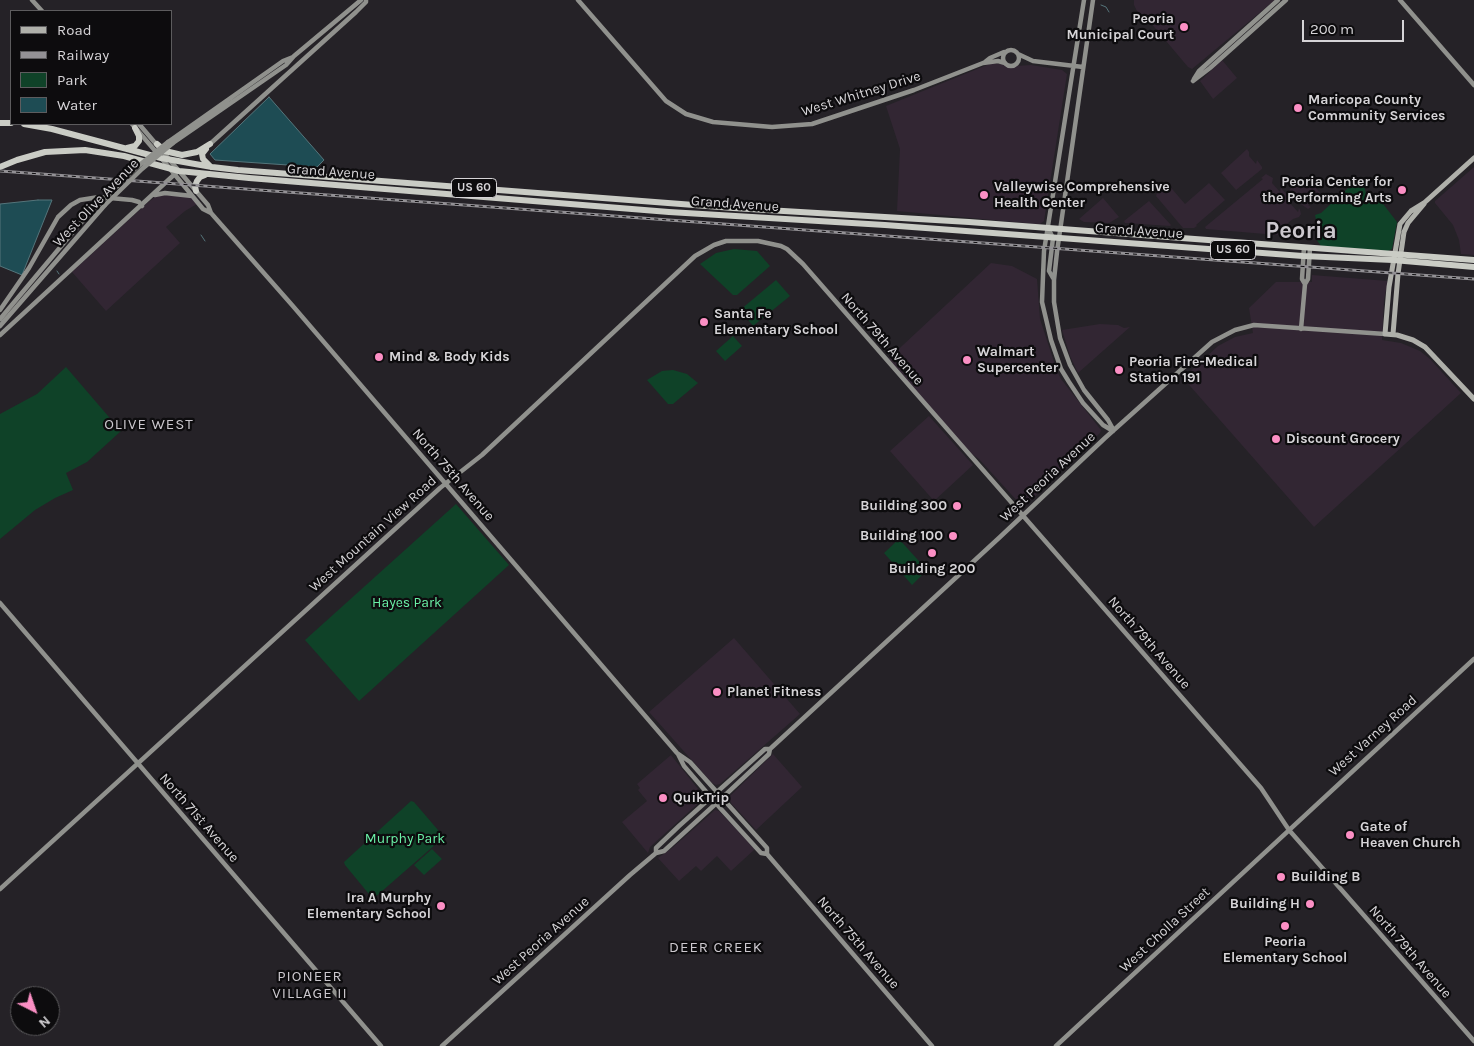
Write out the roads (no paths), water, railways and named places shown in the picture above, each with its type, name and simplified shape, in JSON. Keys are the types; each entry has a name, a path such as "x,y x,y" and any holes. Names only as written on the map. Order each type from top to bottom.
{"highway":[{"name":"Grand Avenue","path":"30,125 52,129 161,158 172,167 208,175 669,212 1306,256 1474,260"},
{"path":"122,148 132,147 138,143 139,136 135,125"},
{"path":"156,144 166,151 182,155 197,152 210,144"},
{"path":"0,167 35,155 68,150 104,152 172,167 191,164 210,144"},
{"path":"204,151 202,156 204,162 212,167"},
{"name":"Grand Avenue","path":"172,167 191,164 732,208 1048,228 1307,248 1474,267"},
{"path":"195,194 197,181 202,176 208,175"},
{"path":"476,196 478,188"}],"main road":[{"path":"32,0 41,10"},
{"name":"West Olive Avenue","path":"0,319 78,226 142,169 173,143 286,65 294,56 354,10 361,0"},
{"path":"210,144 366,0"},
{"name":"West Whitney Drive","path":"578,0 657,92 682,112 713,122 772,127 812,124 914,90 984,63 998,61 1012,66 1017,63 1033,61 1083,67"},
{"path":"1084,0 1048,228 1053,238 1054,302 1060,338 1074,372 1089,397 1108,420 1113,431"},
{"path":"1094,0 1060,229 1053,238 1042,272 1042,295 1050,340 1062,369 1073,388 1103,425 1113,431"},
{"path":"1278,0 1222,48 1198,71 1193,80 1241,41 1286,0"},
{"path":"1400,0 1474,85"},
{"path":"1237,36 1241,41"},
{"path":"1222,48 1227,53"},
{"name":"West Whitney Drive","path":"984,63 990,58 1012,50 1033,61"},
{"path":"1005,52 1003,57 1005,63"},
{"path":"1017,63 1019,60 1018,54"},
{"name":"West Olive Avenue","path":"0,326 103,204 137,167 168,142 283,61 294,56"},
{"path":"135,125 161,158"},
{"name":"North 75th Avenue","path":"135,125 156,144 172,167 195,194 208,205 211,213 678,753 690,762 765,847 767,854 932,1046"},
{"path":"1389,334 1397,258 1406,227 1424,204 1474,158"},
{"path":"0,335 142,206 152,196 172,167"},
{"path":"152,196 160,192 195,194"},
{"path":"0,310 29,268 58,217 70,205 89,198 99,197 136,201 142,206"},
{"name":"West Mountain View Road","path":"0,889 446,483 482,455 704,250 726,241 758,241 787,249 802,264"},
{"path":"1301,329 1305,284 1302,279 1307,248"},
{"path":"1389,334 1397,258"},
{"name":"North 79th Avenue","path":"802,264 1261,788 1289,830 1474,1040"},
{"name":"West Peoria Avenue","path":"656,853 656,848 716,792 764,749 770,748 1113,431 1216,340 1240,328 1254,326 1389,334"},
{"path":"1389,334 1413,340 1425,347 1474,400"},
{"path":"1050,340 1060,338"},
{"name":"North 71st Avenue","path":"0,603 381,1046"},
{"name":"West Varney Road","path":"1289,830 1474,659"},
{"name":"West Peoria Avenue","path":"442,1046 656,853 664,851 716,804 769,754 770,748"},
{"name":"North 75th Avenue","path":"678,753 684,766 716,804 761,853 767,854"},
{"name":"West Cholla Street","path":"1056,1046 1289,830"},
{"path":"668,836 674,842"},
{"path":"752,842 754,841 765,847"}],"water":[{"path":"269,97 324,160 317,167 215,160 210,154"},
{"path":"52,200 22,275 0,266 0,204"}],"waterway":[{"path":"1101,5 1106,7 1109,12"},
{"path":"201,235 205,241"}],"railway":[{"path":"0,171 1474,279"}],"place":[{"name":"Peoria Municipal Court","path":"1184,27"},
{"name":"Maricopa County Community Services","path":"1298,108"},
{"name":"Peoria Center for the Performing Arts","path":"1402,190"},
{"name":"Valleywise Comprehensive Health Center","path":"984,195"},
{"name":"Santa Fe Elementary School","path":"704,322"},
{"name":"Mind & Body Kids","path":"379,357"},
{"name":"Walmart Supercenter","path":"967,360"},
{"name":"Peoria Fire-Medical Station 191","path":"1119,370"},
{"name":"Discount Grocery","path":"1276,439"},
{"name":"Building 300","path":"957,506"},
{"name":"Building 100","path":"953,536"},
{"name":"Building 200","path":"932,553"},
{"name":"Planet Fitness","path":"717,692"},
{"name":"QuikTrip","path":"663,798"},
{"name":"Gate of Heaven Church","path":"1350,835"},
{"name":"Building B","path":"1281,877"},
{"name":"Building H","path":"1310,904"},
{"name":"Ira A Murphy Elementary School","path":"441,906"},
{"name":"Peoria Elementary School","path":"1285,926"}],"district":[{"name":"Peoria","path":"1301,231"},
{"name":"OLIVE WEST","path":"149,425"},
{"name":"DEER CREEK","path":"716,948"},
{"name":"PIONEER VILLAGE II","path":"310,986"}],"park label":[{"name":"Hayes Park","path":"407,603"},
{"name":"Murphy Park","path":"405,839"}]}
